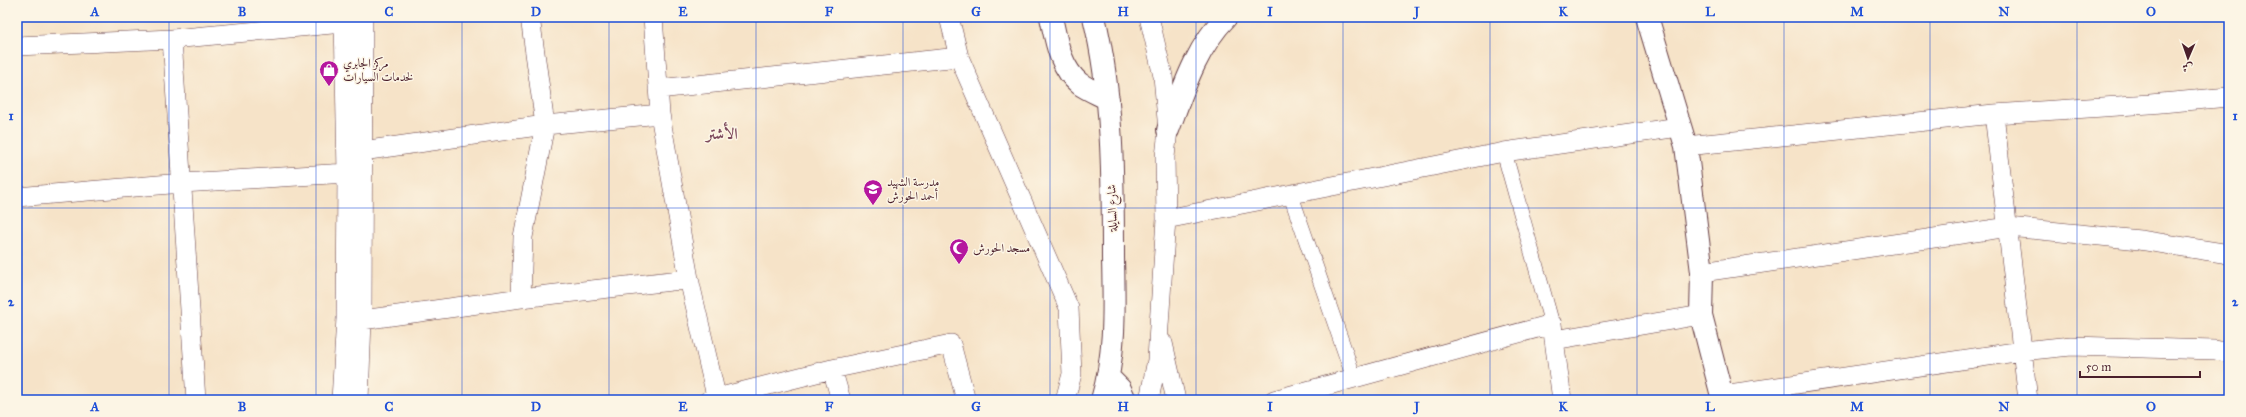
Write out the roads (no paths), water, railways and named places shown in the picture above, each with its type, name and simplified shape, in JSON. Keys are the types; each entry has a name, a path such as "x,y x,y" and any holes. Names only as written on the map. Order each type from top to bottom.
{"main road":[{"path":"1051,17 1059,53 1072,76 1081,84 1108,99"},
{"name":"شارع السايلة","path":"1094,17 1105,74 1108,99 1113,224 1114,311 1109,378 1102,400"},
{"path":"1168,130 1185,85 1202,50 1214,30 1226,17"},
{"path":"1647,17 1682,137 1702,272 1701,315 1723,398"},
{"path":"1109,378 1120,389 1125,400"}],"street":[{"path":"359,400 362,320 363,17"},
{"path":"520,298 523,237 545,125 530,17"},
{"path":"653,17 660,114 689,279 714,400 832,369 951,344 966,400"},
{"path":"949,17 959,57 1069,308 1072,374 1066,400"},
{"path":"1149,17 1163,76 1168,130 1165,157 1166,219 1157,360 1149,400"},
{"path":"17,46 172,39 343,20 347,174 346,318 341,400"},
{"path":"172,39 196,400"},
{"path":"658,88 959,57"},
{"path":"1166,219 1290,193 1504,152 1682,137 2150,104 2229,97"},
{"path":"362,151 545,125 660,114"},
{"path":"1994,114 2009,227 2028,400"},
{"path":"1504,152 1553,332 1562,400"},
{"path":"17,197 182,183 347,174"},
{"path":"1290,193 1354,378"},
{"path":"1702,272 2009,227 2140,240 2229,254"},
{"path":"362,320 520,298 689,279"},
{"path":"1274,400 1354,378 1553,332 1701,315"},
{"path":"1159,326 1176,400"},
{"path":"1723,398 2022,351 2070,346 2215,350 2229,353"},
{"path":"832,369 841,400"}],"place":[{"name":"مركز الجابري لخدمات السيارات","path":"329,87"},
{"name":"مدرسة الشهيد أحمد الحورش","path":"873,206"},
{"name":"مسجد الحورش","path":"959,265"}],"district":[{"name":"الأشتر","path":"722,133"}]}
